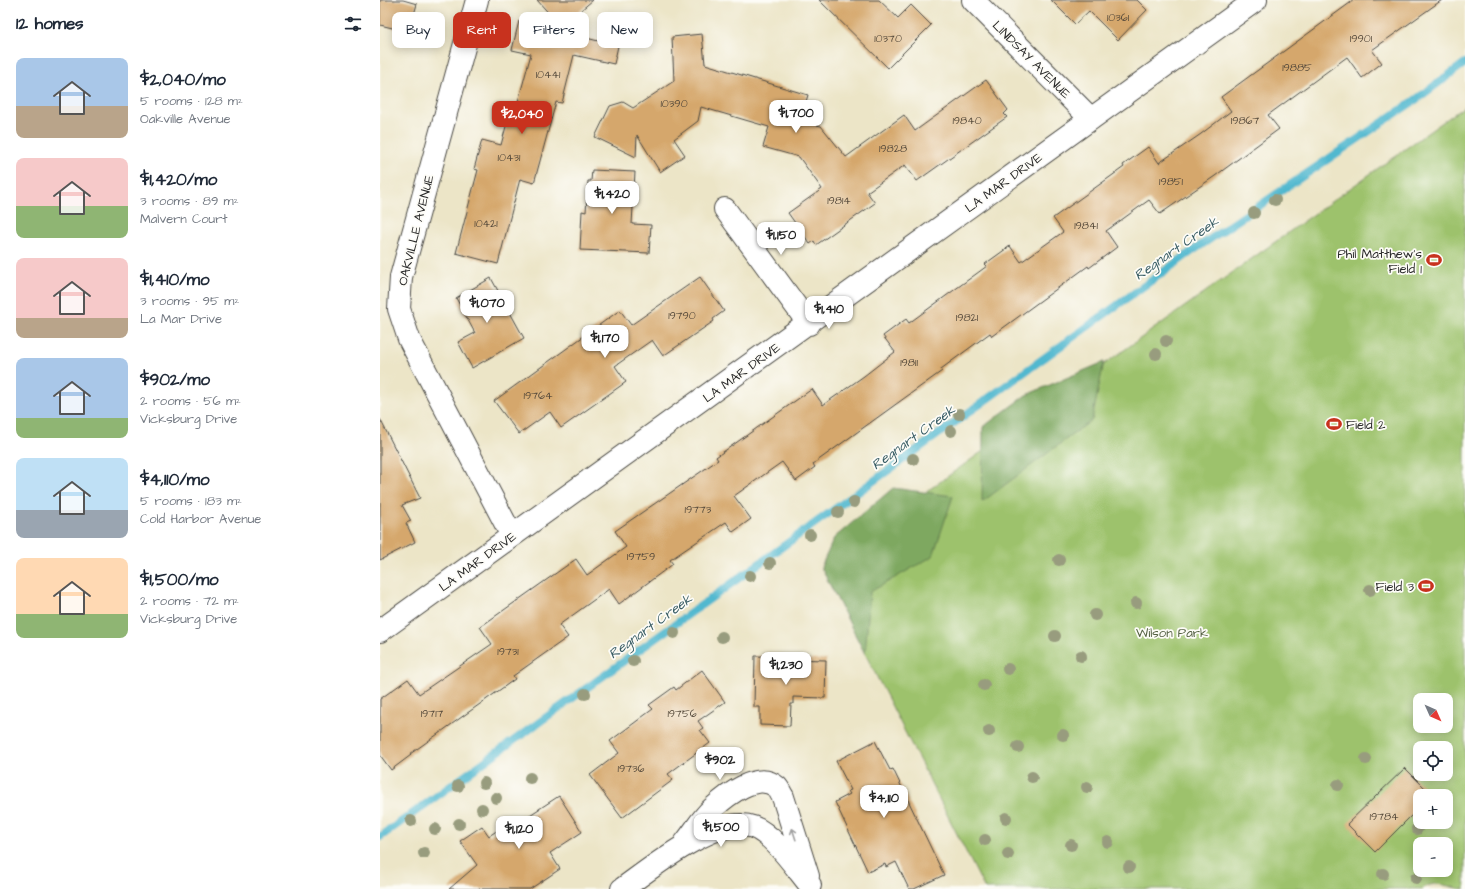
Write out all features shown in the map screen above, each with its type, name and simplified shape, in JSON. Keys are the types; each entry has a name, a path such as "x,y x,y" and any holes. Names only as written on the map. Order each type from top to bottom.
{"street":[{"name":"OAKVILLE AVENUE","path":"477,0 401,277 399,309 409,339 512,536"},
{"name":"LINDSAY AVENUE","path":"973,0 1091,119"},
{"name":"LA MAR DRIVE","path":"380,631 809,324 1256,0"},
{"path":"725,209 809,324"},
{"path":"684,844 711,809 751,782 759,780 777,787 783,797 812,887"},
{"path":"622,889 684,844 733,825 753,827 768,836 812,887"}],"green space":[{"name":"Wilson Park","path":"1465,106 1465,889 1433,884 1422,889 985,889 821,567"},
{"path":"1104,362 1092,420 982,502 983,427 1026,395"},
{"path":"893,488 953,496 933,556 870,592 865,654 821,567 834,538"}],"building":[{"path":"380,0 403,0 417,4 415,12 392,12 392,28 380,25"},
{"path":"537,0 593,0 579,12 548,12"},
{"path":"819,0 879,0 898,18 911,5 931,25 888,68"},
{"path":"1051,0 1137,0 1147,10 1118,40 1089,11 1075,24"},
{"path":"1354,0 1442,0 1372,50 1382,63 1362,78 1347,57 1268,115 1279,129 1215,176 1160,214 1149,200 1106,231 1117,247 1089,268 1088,266 992,336 990,333 941,369 942,371 813,464 815,467 796,481 782,462 734,496 751,519 733,532 726,522 670,560 673,564 619,604 609,589 559,625 568,637 513,676 515,679 410,754 411,755 391,770 380,755 380,699 408,679 419,694 492,644 480,627 576,559 587,575 626,547 615,531 718,460 716,457 812,389 823,405 864,376 895,352 883,336 906,319 909,323 987,266 985,264 1010,246 1021,262 1063,232 1053,218 1124,167 1123,165 1148,147 1159,163 1201,134 1231,111 1221,97"},
{"path":"519,21 519,48 589,48 589,39 597,41 597,48 618,48 614,64 574,55 562,103 556,102 534,183 520,179 498,264 456,253 478,170 474,169 482,140 501,145 511,108 516,109 531,54 512,50"},
{"path":"702,34 705,64 808,95 800,121 821,126 846,157 904,115 915,131 986,80 1008,110 1004,114 1007,117 917,181 905,165 867,192 875,203 816,245 814,241 810,244 788,213 822,189 799,157 763,147 769,127 701,107 698,121 674,139 685,155 660,172 637,135 636,157 595,137 610,106 623,102 633,108 674,81 672,37"},
{"path":"592,170 635,172 632,224 651,225 649,253 580,250 582,211 586,212 588,181 591,181"},
{"path":"700,277 724,311 713,319 714,321 663,356 652,340 615,366 626,382 561,428 550,412 519,434 494,401 620,310 631,325"},
{"path":"491,278 524,338 472,368 458,342 475,333 456,298"},
{"path":"380,419 420,498 402,505 411,521 406,523 415,542 380,560"},
{"path":"755,656 786,657 786,659 826,660 825,698 793,697 793,704 791,704 790,726 760,725 760,707 754,707"},
{"path":"702,670 725,702 698,721 703,728 700,730 710,743 668,774 673,780 622,818 590,775 619,753 610,741 653,709 649,705 674,687 676,690"},
{"path":"875,741 890,770 893,769 944,875 914,889 909,889 896,862 886,867 885,864 868,872 835,802 850,794 848,791 851,790 836,761"},
{"path":"1405,768 1413,776 1413,781 1418,781 1426,789 1413,789 1413,814 1375,852 1347,824"},
{"path":"559,796 582,832 550,853 560,869 530,889 449,889 477,865 460,841 482,826 489,836 513,820 516,824"}],"waterway":[{"name":"Regnart Creek","path":"380,837 1191,252 1414,101 1465,63"}],"place":[{"name":"Phil Matthew's Field 1","path":"1434,260"},
{"name":"Field 2","path":"1334,424"},
{"name":"Field 3","path":"1426,586"}]}
